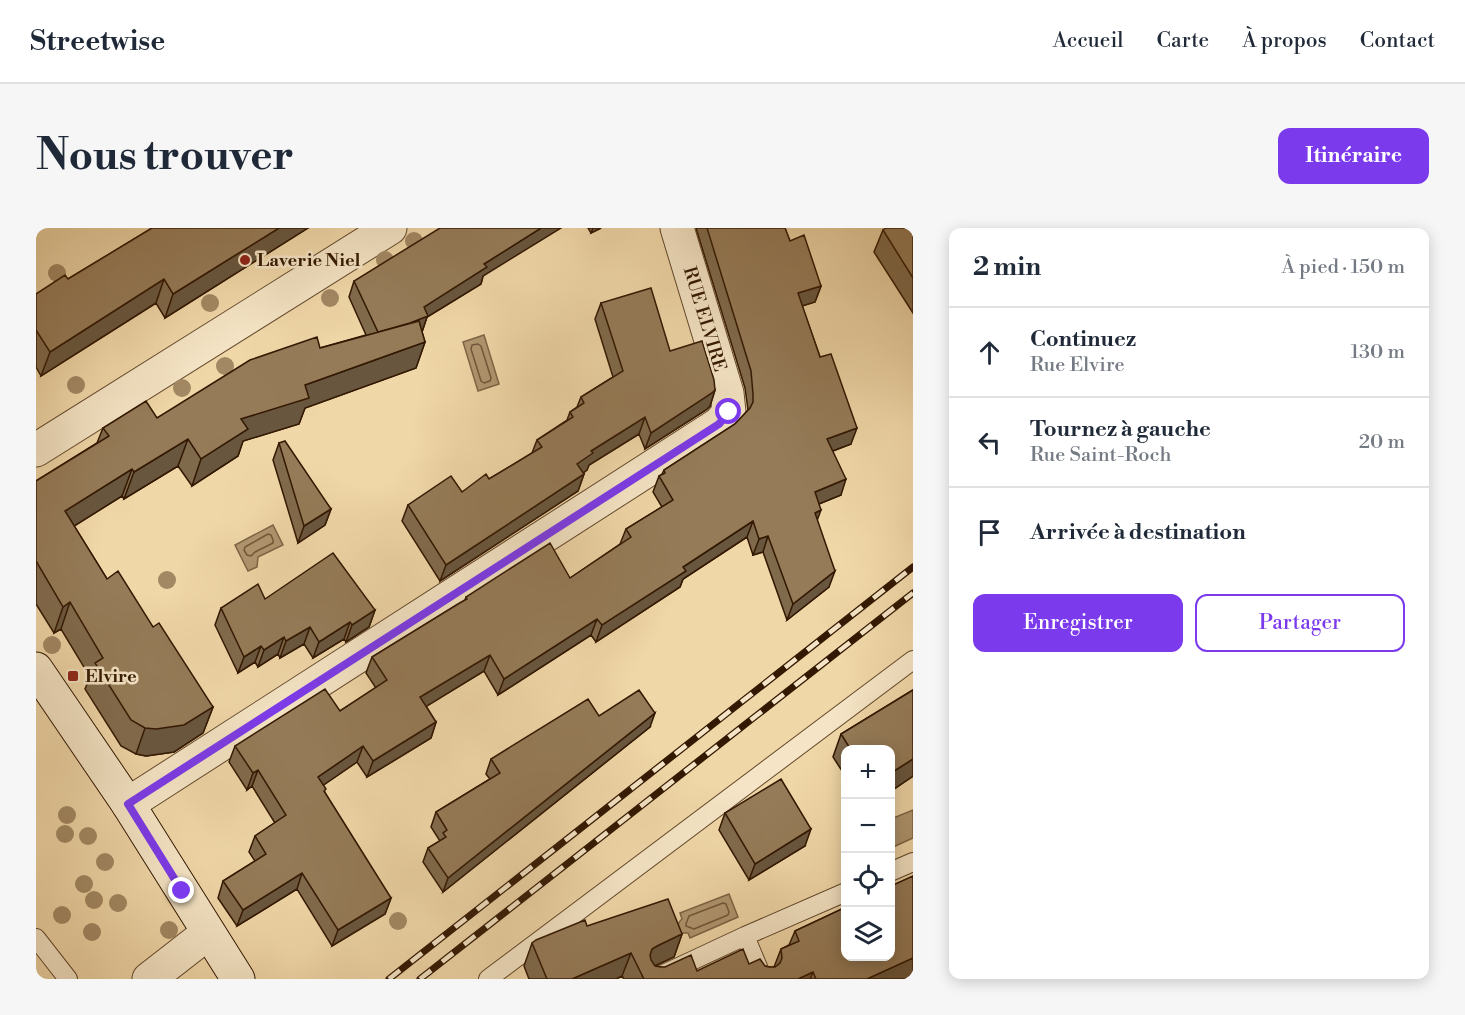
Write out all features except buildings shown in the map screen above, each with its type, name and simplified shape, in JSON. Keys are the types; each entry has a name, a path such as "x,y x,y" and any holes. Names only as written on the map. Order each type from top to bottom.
{"street":[{"path":"36,450 390,228"},
{"name":"RUE ELVIRE","path":"128,804 719,424 729,412 727,393 677,228"},
{"path":"36,669 128,804 238,979"},
{"path":"149,979 208,933"}],"lane":[{"path":"488,979 913,660"},
{"path":"895,870 913,862"},
{"path":"653,979 841,894"},
{"path":"745,936 763,979"},
{"path":"36,938 69,979"}],"water":[{"path":"484,335 499,384 478,391 463,342"},
{"path":"273,525 283,545 258,557 257,567 248,571 235,545"},
{"path":"913,810 913,838 895,846 895,817"},
{"path":"729,894 738,917 690,938 688,933 680,933 678,927 682,919 680,913"}],"railway":[{"path":"389,979 913,567"},
{"path":"420,979 913,593"}],"place":[{"name":"Laverie Niel","path":"245,260"},
{"name":"Elvire","path":"73,676"}],"route":[{"path":"182,891 128,804 719,424 729,412"}]}
